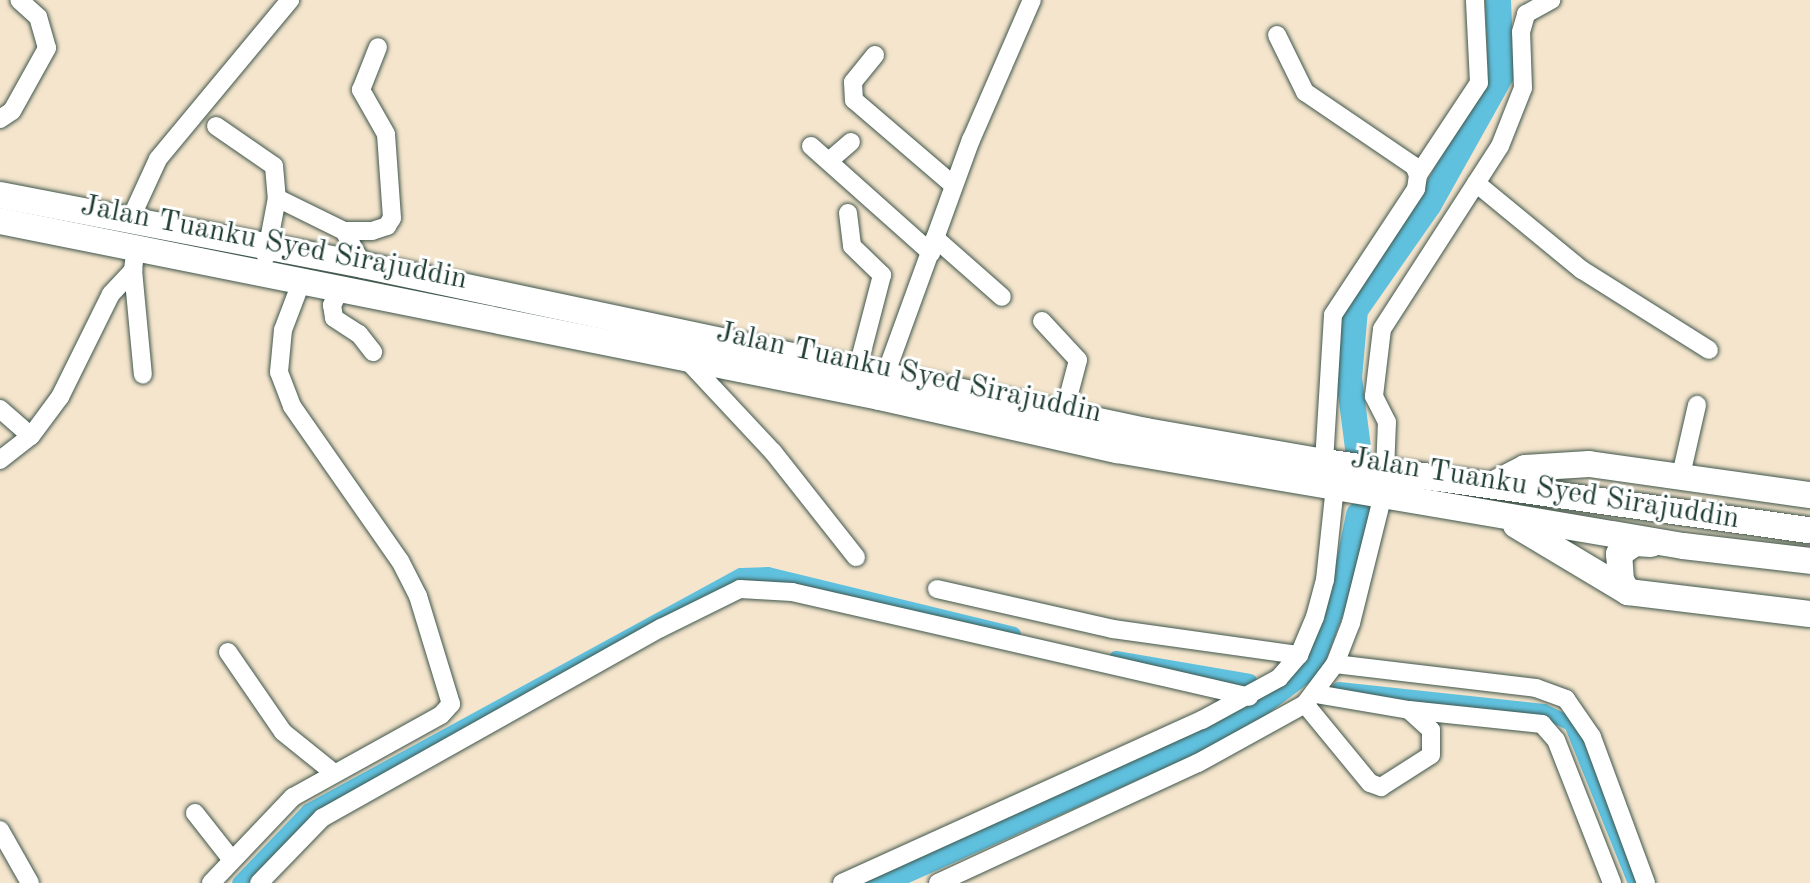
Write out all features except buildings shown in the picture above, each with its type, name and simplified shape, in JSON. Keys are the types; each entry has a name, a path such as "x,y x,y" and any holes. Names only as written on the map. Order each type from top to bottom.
{"highway":[{"name":"Jalan Tuanku Syed Sirajuddin","path":"0,195 130,220 265,260 302,280 686,359 1064,413 1324,462 1384,483 1488,511 1683,546 1810,561"},
{"name":"Jalan Tuanku Syed Sirajuddin","path":"0,221 134,258 363,265 857,371 881,387 1117,450 1335,487 1384,483 1492,485 1574,494 1810,530"},
{"path":"1574,494 1560,486 1560,477 1589,464"},
{"path":"1492,485 1525,468 1589,464 1810,495"},
{"path":"1488,511 1563,548 1628,592 1810,614"},
{"path":"1628,592 1621,581 1619,554 1635,543 1683,546"}],"street":[{"path":"0,119 12,111 47,48 38,17 19,0"},
{"path":"130,220 158,159 290,0"},
{"path":"881,387 953,185 1032,0"},
{"path":"1324,462 1333,315 1416,189 1418,175 1479,83 1475,0"},
{"path":"938,883 1198,763 1310,699 1335,664 1351,623 1384,483 1387,422 1374,396 1373,379 1382,329 1504,137 1523,88 1521,32 1526,14 1551,0"},
{"path":"1277,35 1305,92 1414,166 1418,175"},
{"path":"277,198 344,231 372,231 387,226 392,218 388,143 383,124 361,90 378,47"},
{"path":"875,55 853,82 854,100 953,185"},
{"path":"216,126 274,166 277,198 265,260"},
{"path":"829,161 851,142"},
{"path":"811,146 1002,297"},
{"path":"1476,183 1582,270 1709,350"},
{"path":"848,213 852,246 882,275 857,371"},
{"path":"344,231 363,265"},
{"path":"134,258 143,375"},
{"path":"0,460 31,436 73,374 111,294 134,258"},
{"path":"211,883 293,797 441,715 451,704 451,694 418,596 400,561 292,406 279,372 280,340 302,280"},
{"path":"342,287 332,305 334,318 359,334 373,352"},
{"path":"1042,321 1078,360 1064,413"},
{"path":"686,359 773,452 856,557"},
{"path":"1681,475 1697,405"},
{"path":"0,409 31,436"},
{"path":"842,883 1249,697 1279,678 1299,655 1325,580 1335,487"},
{"path":"259,883 322,818 661,628 740,589 792,592 1249,697"},
{"path":"937,589 1113,629 1299,655"},
{"path":"228,652 283,732 334,773"},
{"path":"1335,664 1536,688 1566,699 1592,737 1646,883"},
{"path":"1310,699 1542,724 1556,740 1612,883"},
{"path":"1310,699 1370,783 1381,787 1431,755 1431,730 1409,710"},
{"path":"195,813 232,860"},
{"path":"0,830 30,883"}],"waterway":[{"path":"1358,448 1349,378 1355,310 1429,204 1501,75 1498,0"},
{"path":"877,883 1235,722 1310,666 1350,559 1359,515"},
{"path":"239,883 308,811 741,575 768,574 1014,634"},
{"path":"1116,658 1250,681"},
{"path":"1339,689 1544,711 1571,724 1635,883"}]}
